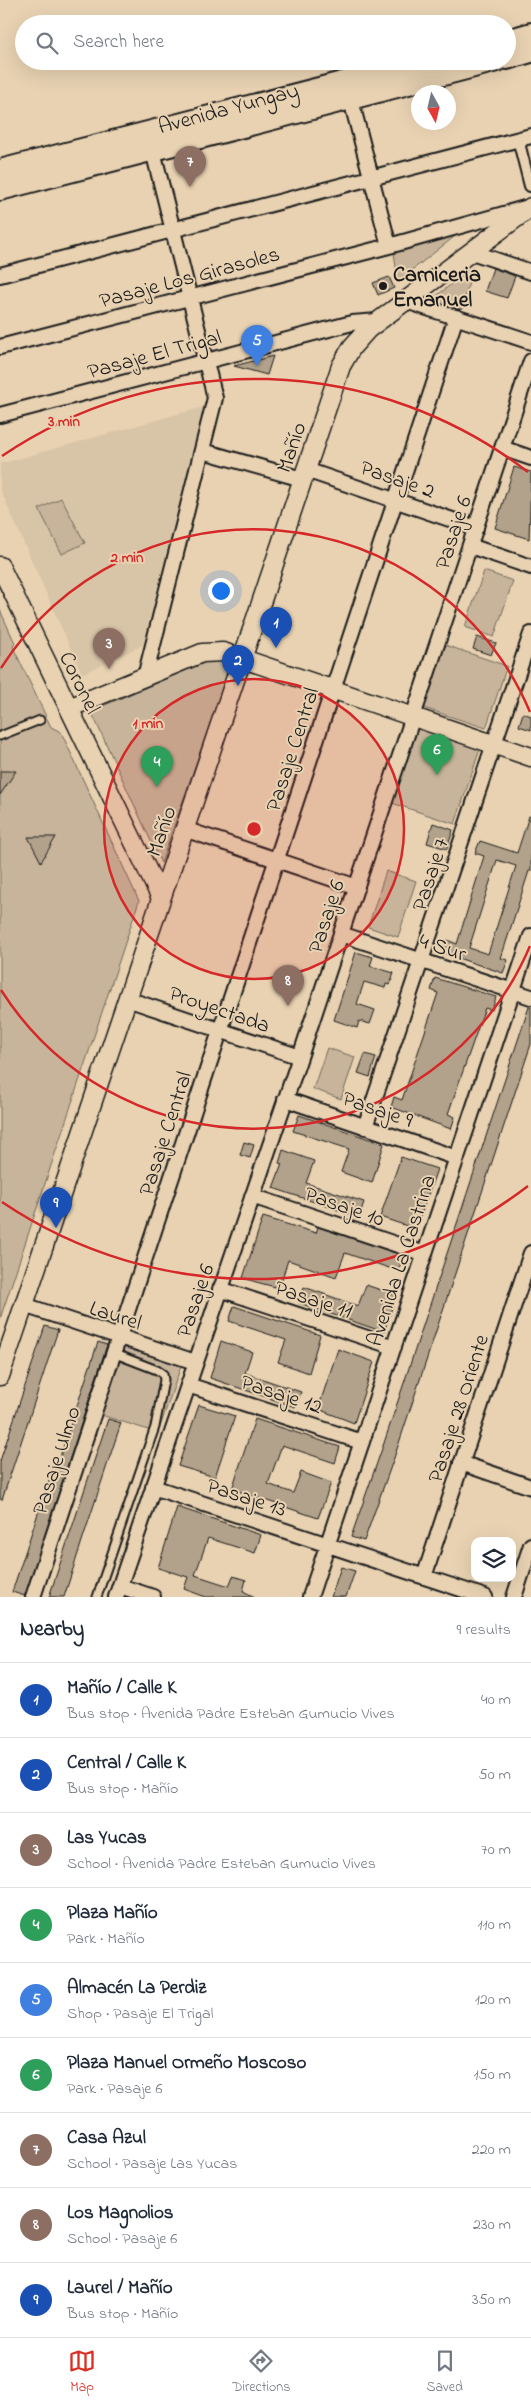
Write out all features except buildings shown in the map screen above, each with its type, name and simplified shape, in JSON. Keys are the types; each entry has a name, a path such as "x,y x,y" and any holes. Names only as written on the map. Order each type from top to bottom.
{"main road":[{"path":"516,37 531,33"},
{"path":"516,56 531,52"},
{"name":"Avenida Yungay","path":"0,170 389,70"},
{"name":"Avenida Yungay","path":"0,190 463,70"}],"street":[{"path":"351,100 388,246"},
{"path":"0,275 525,138 530,186"},
{"path":"145,677 215,402 153,151"},
{"name":"Pasaje Los Girasoles","path":"0,347 531,207"},
{"name":"Mañío","path":"0,1376 304,474 344,361 360,337 378,322 531,207"},
{"path":"472,252 531,272"},
{"path":"406,301 531,342"},
{"name":"Pasaje Central","path":"119,1337 456,317"},
{"name":"Pasaje El Trigal","path":"0,415 352,323 378,322"},
{"name":"Pasaje 6","path":"118,1591 300,1057 531,361"},
{"path":"502,448 531,458"},
{"name":"Pasaje 2","path":"203,451 304,474 396,500 476,528"},
{"path":"470,546 531,567"},
{"name":"Coronel","path":"0,566 161,898"},
{"name":"Pasaje 7","path":"365,1126 531,634"},
{"path":"69,708 209,652 223,652 531,757"},
{"path":"184,829 357,887"},
{"name":"4 Sur","path":"341,934 531,997"},
{"name":"Avenida La Castrina","path":"310,1597 531,936"},
{"name":"Proyectada","path":"127,999 300,1057"},
{"name":"Pasaje 9","path":"285,1099 457,1158"},
{"name":"Pasaje 10","path":"252,1196 425,1254"},
{"name":"Pasaje 28 Oriente","path":"424,1577 531,1253"},
{"name":"Pasaje 11","path":"220,1289 394,1347"},
{"name":"Laurel","path":"24,1305 196,1362"},
{"name":"Pasaje Ulmo","path":"32,1597 119,1337"},
{"name":"Pasaje 12","path":"188,1384 362,1442"},
{"path":"461,1463 531,1487"},
{"name":"Pasaje 13","path":"153,1487 485,1597"},
{"path":"514,1597 531,1545"},
{"path":"118,1591 153,1597"}],"lane":[{"path":"0,736 40,720"},
{"path":"97,1597 155,1427 164,1380 163,1374 157,1370 114,1353"}],"shaded area":[{"path":"468,226 398,281 393,246"},
{"path":"473,267 462,309 430,301"},
{"path":"203,407 143,645 82,674 0,489 0,464"},
{"path":"61,498 85,543 62,554 39,509"},
{"path":"484,571 513,581 494,637 465,627"},
{"path":"0,610 15,643 13,647 51,727 61,732 139,901 0,1319"},
{"path":"445,645 507,666 486,728 424,708"},
{"path":"217,657 231,664 161,863 91,711"},
{"path":"418,726 481,746 455,824 392,803"},
{"path":"386,871 416,881 398,937 368,927"},
{"path":"327,1048 355,1057 341,1099 313,1089"},
{"path":"124,1347 181,1366 158,1433 101,1415"}],"place":[{"name":"Casa Azul","path":"190,187"},
{"name":"Carniceria Emanuel","path":"383,286"},
{"name":"Almacén La Perdiz","path":"257,366"},
{"name":"Mañío / Calle K","path":"276,648"},
{"name":"Las Yucas","path":"109,669"},
{"name":"Central / Calle K","path":"238,686"},
{"name":"Plaza Manuel Ormeño Moscoso","path":"437,775"},
{"name":"Plaza Mañío","path":"157,787"},
{"name":"Los Magnolios","path":"288,1006"},
{"name":"Laurel / Mañío","path":"56,1228"}]}
